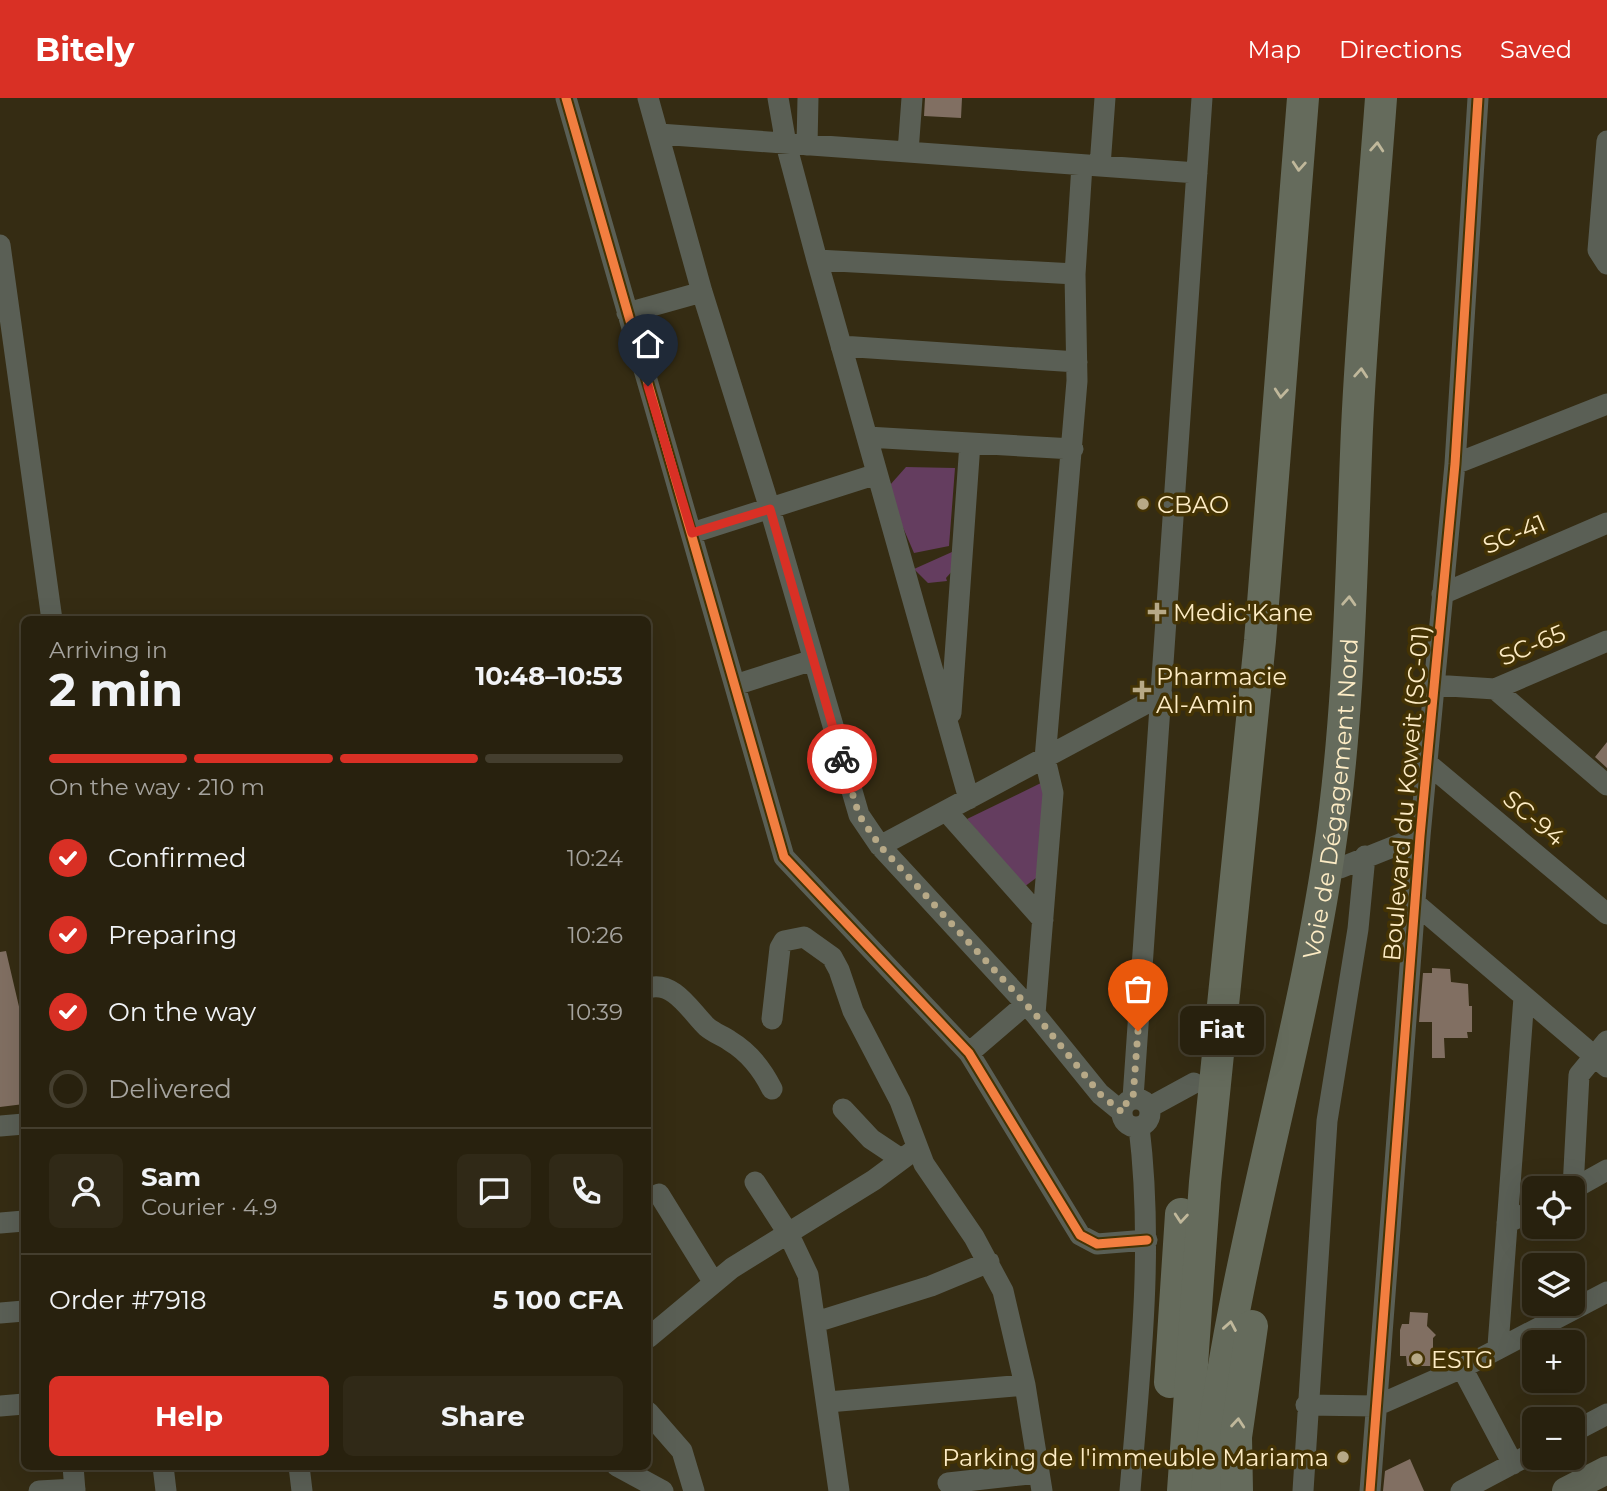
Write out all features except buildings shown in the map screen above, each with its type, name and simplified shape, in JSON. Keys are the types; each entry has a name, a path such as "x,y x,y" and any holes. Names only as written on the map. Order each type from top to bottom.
{"highway":[{"path":"1161,1491 1204,1085 1260,641 1303,98"},
{"name":"Voie de Dégagement Nord","path":"1207,1491 1220,1379 1241,1267 1311,964 1329,849 1346,670 1359,401 1381,98"},
{"path":"1237,1491 1235,1456 1243,1377 1272,1226 1308,1078 1352,862 1351,725 1346,670"},
{"path":"1183,1491 1204,1085"}],"main road":[{"path":"1566,1491 1607,1470"}],"street":[{"path":"566,98 784,857 969,1053 1080,1236 1097,1244 1147,1240"},
{"path":"648,98 702,292 770,509 856,810 880,846 1031,1009 1100,1094 1135,1106 1204,1085"},
{"path":"778,98 786,144 817,260 969,799"},
{"path":"807,145 808,98"},
{"path":"908,152 912,98"},
{"path":"969,1053 1031,1009 1043,920 1053,793 1045,759 1073,449 1077,362 1075,274 1091,166 1105,98"},
{"path":"1129,1491 1147,1240 1146,1180 1139,1127 1127,1124 1135,1106 1202,98"},
{"name":"Boulevard du Koweit (SC-01)","path":"1370,1491 1420,836 1455,464 1478,98"},
{"path":"659,134 1197,173"},
{"path":"1607,142 1598,250 1607,264"},
{"path":"0,245 51,616"},
{"path":"817,260 1075,274"},
{"path":"627,313 702,292"},
{"path":"841,346 1077,362"},
{"path":"1455,464 1607,404"},
{"path":"867,437 1073,449"},
{"path":"950,730 970,443"},
{"path":"692,533 877,474"},
{"name":"SC-41","path":"1442,594 1607,523"},
{"name":"SC-65","path":"1433,685 1495,689 1602,649"},
{"path":"735,685 813,660"},
{"path":"1495,689 1607,785"},
{"path":"880,846 1162,695"},
{"name":"SC-94","path":"1427,763 1607,914"},
{"path":"947,812 1043,920"},
{"path":"1303,1491 1306,1405 1327,1121 1358,929 1352,862 1420,836"},
{"path":"1416,904 1524,997 1603,1054 1579,1075 1574,1176"},
{"path":"772,1019 780,948 784,941 804,937 832,957 839,970 853,1011 900,1101 909,1153"},
{"path":"651,988 664,987 675,994 714,1032 748,1054 763,1070 772,1089"},
{"path":"1498,1346 1524,997"},
{"path":"843,1109 871,1139 909,1153 924,1164 989,1262 1011,1316 1041,1482 948,1483"},
{"path":"0,1126 21,1124"},
{"path":"651,1336 714,1283 865,1185 909,1153"},
{"path":"1585,1182 1607,1170"},
{"path":"755,1182 788,1233 808,1275 817,1322 839,1491"},
{"path":"659,1194 714,1283"},
{"path":"1507,1223 1522,1216"},
{"path":"0,1223 21,1221"},
{"path":"817,1322 931,1286 989,1262"},
{"path":"1306,1405 1376,1406 1462,1368 1498,1346 1607,1292"},
{"path":"0,1312 21,1311"},
{"path":"1462,1368 1513,1464"},
{"path":"828,1402 1025,1385"},
{"path":"0,1406 21,1404"},
{"path":"1585,1426 1607,1414"},
{"path":"651,1415 682,1451 694,1491"},
{"path":"1461,1491 1522,1459"},
{"path":"39,1491 75,1490 73,1470"},
{"path":"163,1470 166,1491"},
{"path":"299,1470 302,1491"},
{"path":"624,1470 663,1491"}],"shaded area":[{"path":"906,467 955,468 949,546 914,553 895,509 890,485"},
{"path":"952,552 954,569 946,578 947,581 928,583 914,569"},
{"path":"1045,781 1040,875 1024,887 967,819"}],"cycle path":[{"path":"566,98 784,857 969,1053 1080,1235 1097,1244 1147,1240"},
{"path":"1370,1491 1420,836 1455,464 1478,98"}],"way so far":[{"path":"842,759 856,810 863,825 1035,1014 1100,1094 1110,1105 1122,1112 1123,1106 1133,1098 1138,1031"}],"place":[{"name":"CBAO","path":"1143,504"},
{"name":"Medic'Kane","path":"1157,612"},
{"name":"Pharmacie Al-Amin","path":"1142,690"},
{"name":"Fiat","path":"1138,1031"},
{"name":"ESTG","path":"1417,1359"},
{"name":"Parking de l'immeuble Mariama","path":"1343,1457"}],"route":[{"path":"648,386 692,533 770,509 842,759"}]}
